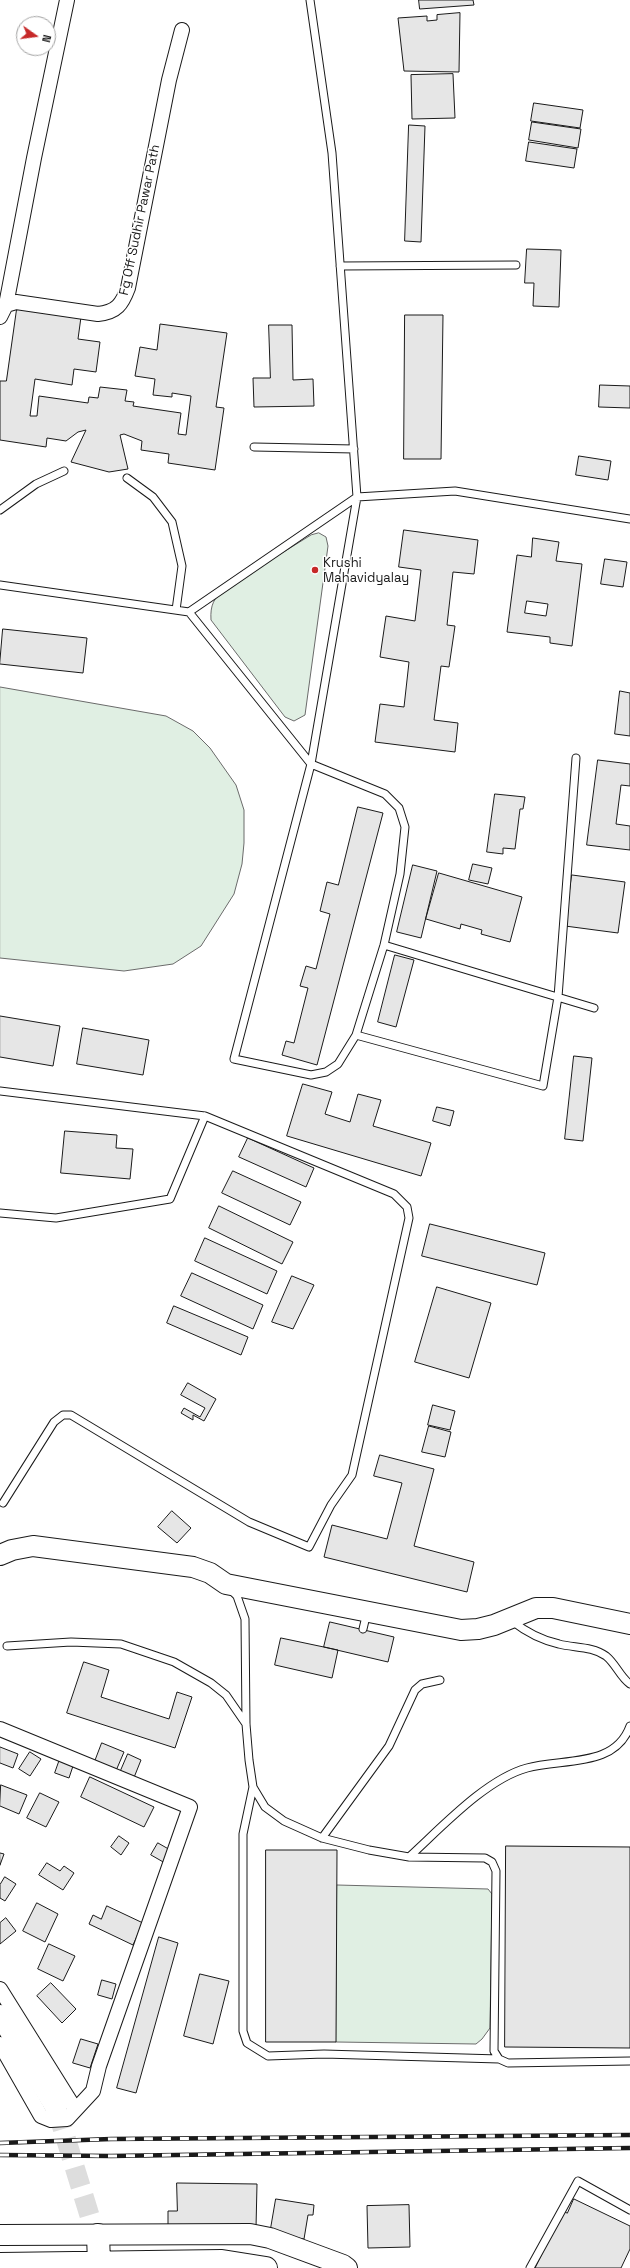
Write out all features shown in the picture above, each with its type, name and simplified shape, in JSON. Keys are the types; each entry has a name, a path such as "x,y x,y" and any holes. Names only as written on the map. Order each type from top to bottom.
{"highway":[{"path":"98,2235 99,2263"},
{"path":"0,2264 222,2261 266,2268"}],"street":[{"path":"3,311 67,0"},
{"name":"Fg Off Sudhir Pawar Path","path":"3,311 16,302 98,314 110,313 121,305 128,288 169,80 182,30"},
{"path":"0,1555 12,1550 33,1546 193,1567 210,1573 226,1584 368,1610 461,1630 483,1628 536,1608 554,1608 630,1624"},
{"path":"0,1729 190,1807 99,2066 93,2091 66,2110"},
{"path":"0,1989 66,2110 67,2119 51,2120 41,2116 0,2044"},
{"path":"0,2015 66,2110"},
{"path":"0,2235 250,2234 270,2238 347,2267"},
{"path":"125,2244 251,2245 265,2247 322,2268"},
{"path":"0,2246 62,2245"}],"lane":[{"path":"0,585 189,612 311,764 385,794 399,808 405,827 401,866 384,946 356,1035 338,1064 326,1072 311,1075 234,1059 311,764 357,497 332,153 310,0"},
{"path":"340,266 516,265"},
{"path":"254,448 354,449"},
{"path":"0,510 36,484 64,471"},
{"path":"127,478 153,497 172,522 182,566 176,610"},
{"path":"189,612 357,497 456,491 630,519"},
{"path":"356,1035 542,1086 558,997 576,758"},
{"path":"384,946 594,1008"},
{"path":"0,1091 205,1116 394,1194 407,1207 409,1218 352,1475 331,1505 309,1547 249,1522 76,1417 64,1415 54,1422 3,1503"},
{"path":"0,1213 56,1218 170,1199 205,1116"},
{"path":"226,1584 237,1596 245,1620 246,1724 253,1787 243,1834 243,2031 247,2043 268,2056 324,2054 499,2059 508,2063 630,2061"},
{"path":"363,1630 368,1610"},
{"path":"509,1618 524,1630 541,1639 591,1649 606,1656 630,1684"},
{"path":"7,1646 71,1642 121,1644 174,1662 211,1683 226,1695 246,1724"},
{"path":"322,1838 389,1746 415,1690 422,1684 440,1680"},
{"path":"409,1857 485,1790 508,1775 527,1768 598,1756 614,1750 626,1737 630,1726"},
{"path":"253,1787 265,1807 284,1822 322,1838 369,1850 409,1857 485,1858 492,1862 496,1871 494,2051 499,2059"},
{"path":"530,2268 578,2181 630,2210"}],"green space":[{"path":"319,533 326,537 328,546 305,715 294,721 285,717 211,620 211,610 215,599 225,588 311,535"},
{"path":"0,687 166,716 193,731 210,748 236,785 244,810 244,843 242,864 234,894 201,946 173,964 124,971 0,958"},
{"path":"337,1885 488,1889 492,1894 490,2028 482,2039 476,2044 336,2042"}],"building":[{"path":"419,0 473,0 474,5 420,9"},
{"path":"460,13 459,72 404,71 398,18 427,16 427,21 437,20 437,15"},
{"path":"453,74 455,118 412,119 411,75"},
{"path":"534,103 583,110 580,128 531,121"},
{"path":"532,122 581,129 578,148 529,140"},
{"path":"409,125 425,126 421,242 405,241"},
{"path":"529,142 577,149 574,168 526,161"},
{"path":"527,249 561,250 559,307 533,306 534,283 525,283"},
{"path":"17,309 81,317 78,339 100,342 96,372 74,369 72,385 35,379 30,416 37,416 39,396 88,403 89,397 98,398 100,387 127,390 125,401 134,402 133,406 181,413 178,434 186,435 191,396 172,393 172,397 153,395 155,379 135,376 140,347 157,350 160,324 227,333 216,407 224,408 215,470 168,463 169,454 141,450 142,441 124,434 120,435 128,469 109,472 71,462 86,430 78,432 66,441 47,438 46,447 0,440 0,381 6,381"},
{"path":"405,315 443,315 441,459 404,459"},
{"path":"269,325 292,325 293,380 313,379 314,406 254,407 253,378 270,378"},
{"path":"600,385 630,386 630,408 599,407"},
{"path":"579,456 611,461 608,480 576,475"},
{"path":"404,530 478,540 474,574 453,572 447,625 455,626 449,667 441,666 434,720 458,723 455,752 375,742 380,704 404,707 409,662 380,657 386,616 415,621 421,570 399,567"},
{"path":"533,538 559,542 556,561 582,564 572,646 550,643 550,637 507,632 517,555 531,557","holes":["527,601 548,604 546,616 525,613"]},
{"path":"605,559 627,562 623,587 601,584"},
{"path":"3,629 87,638 83,673 0,664"},
{"path":"620,691 630,693 630,736 615,734"},
{"path":"598,760 630,764 630,786 621,785 616,824 630,826 630,850 587,845"},
{"path":"495,794 525,797 523,809 520,809 515,849 503,848 503,854 487,852"},
{"path":"358,807 383,813 317,1065 282,1055 286,1041 294,1043 308,988 300,986 306,966 316,969 330,914 320,911 327,882 338,885"},
{"path":"473,864 492,868 488,884 469,880"},
{"path":"413,865 437,871 421,938 397,932"},
{"path":"439,873 522,897 510,942 481,934 482,930 461,924 460,929 426,919"},
{"path":"572,875 625,882 618,933 565,926"},
{"path":"395,955 414,960 396,1027 378,1022"},
{"path":"0,1016 60,1026 53,1066 0,1057"},
{"path":"83,1028 149,1040 143,1075 77,1064"},
{"path":"574,1056 592,1058 583,1141 565,1139"},
{"path":"303,1084 332,1092 325,1114 350,1122 358,1094 381,1100 373,1126 431,1143 421,1176 287,1136"},
{"path":"437,1107 454,1111 450,1126 433,1121"},
{"path":"65,1131 117,1135 116,1148 133,1149 130,1179 61,1173"},
{"path":"248,1138 314,1168 306,1187 239,1157"},
{"path":"233,1171 301,1202 290,1225 222,1193"},
{"path":"219,1206 293,1242 282,1264 209,1228"},
{"path":"430,1224 545,1253 537,1285 422,1256"},
{"path":"205,1238 277,1271 267,1294 195,1261"},
{"path":"192,1273 263,1305 253,1329 181,1296"},
{"path":"292,1276 314,1285 293,1329 272,1322"},
{"path":"437,1287 491,1303 469,1378 415,1362"},
{"path":"174,1306 248,1337 241,1355 167,1323"},
{"path":"188,1383 216,1399 204,1421 193,1415 193,1420 181,1413 184,1408 200,1417 205,1408 181,1395"},
{"path":"433,1405 455,1411 450,1430 428,1425"},
{"path":"429,1426 451,1432 445,1457 422,1452"},
{"path":"380,1455 434,1469 414,1546 474,1562 467,1592 324,1557 332,1525 387,1539 402,1483 374,1476"},
{"path":"172,1511 191,1528 177,1543 158,1527"},
{"path":"330,1622 394,1637 388,1662 324,1647"},
{"path":"281,1638 338,1650 332,1678 275,1665"},
{"path":"84,1662 109,1670 101,1697 169,1719 177,1692 192,1697 175,1748 67,1713"},
{"path":"102,1743 124,1752 115,1773 94,1764"},
{"path":"0,1747 18,1754 13,1768 0,1763"},
{"path":"30,1752 41,1759 30,1776 19,1769"},
{"path":"128,1754 141,1760 133,1780 119,1775"},
{"path":"60,1759 74,1763 69,1778 55,1773"},
{"path":"90,1777 154,1807 144,1827 81,1797"},
{"path":"1,1785 27,1795 19,1814 0,1806"},
{"path":"40,1793 59,1802 46,1827 27,1818"},
{"path":"119,1836 129,1843 121,1855 111,1847"},
{"path":"158,1843 172,1851 165,1863 151,1855"},
{"path":"506,1846 630,1847 630,2048 505,2047"},
{"path":"266,1850 337,1850 336,2042 266,2042"},
{"path":"0,1853 4,1854 0,1865"},
{"path":"47,1863 60,1871 64,1866 74,1873 63,1890 39,1875"},
{"path":"5,1877 16,1884 5,1901 0,1898 0,1885"},
{"path":"37,1903 58,1914 45,1942 23,1931"},
{"path":"107,1906 143,1923 133,1945 89,1924 93,1915 101,1919"},
{"path":"6,1918 16,1931 0,1944 0,1923"},
{"path":"159,1937 178,1943 136,2093 117,2088"},
{"path":"49,1944 75,1956 63,1981 38,1969"},
{"path":"200,1974 229,1981 213,2044 184,2036"},
{"path":"102,1980 116,1984 112,1999 98,1995"},
{"path":"51,1983 76,2009 62,2023 37,1996"},
{"path":"81,2039 98,2044 90,2068 73,2063"},
{"path":"177,2183 257,2184 256,2228 168,2227 168,2211 177,2211"},
{"path":"276,2199 314,2205 313,2215 308,2215 304,2239 270,2234"},
{"path":"574,2199 630,2226 630,2249 621,2268 535,2268 563,2211 567,2213"},
{"path":"409,2205 410,2247 368,2248 367,2206"}],"tunnel":[{"path":"57,2110 90,2217 93,2252"}],"railway":[{"path":"0,2143 111,2139 630,2135"},
{"path":"0,2155 111,2156 630,2148"}],"place":[{"name":"Krushi Mahavidyalay","path":"315,570"}]}
